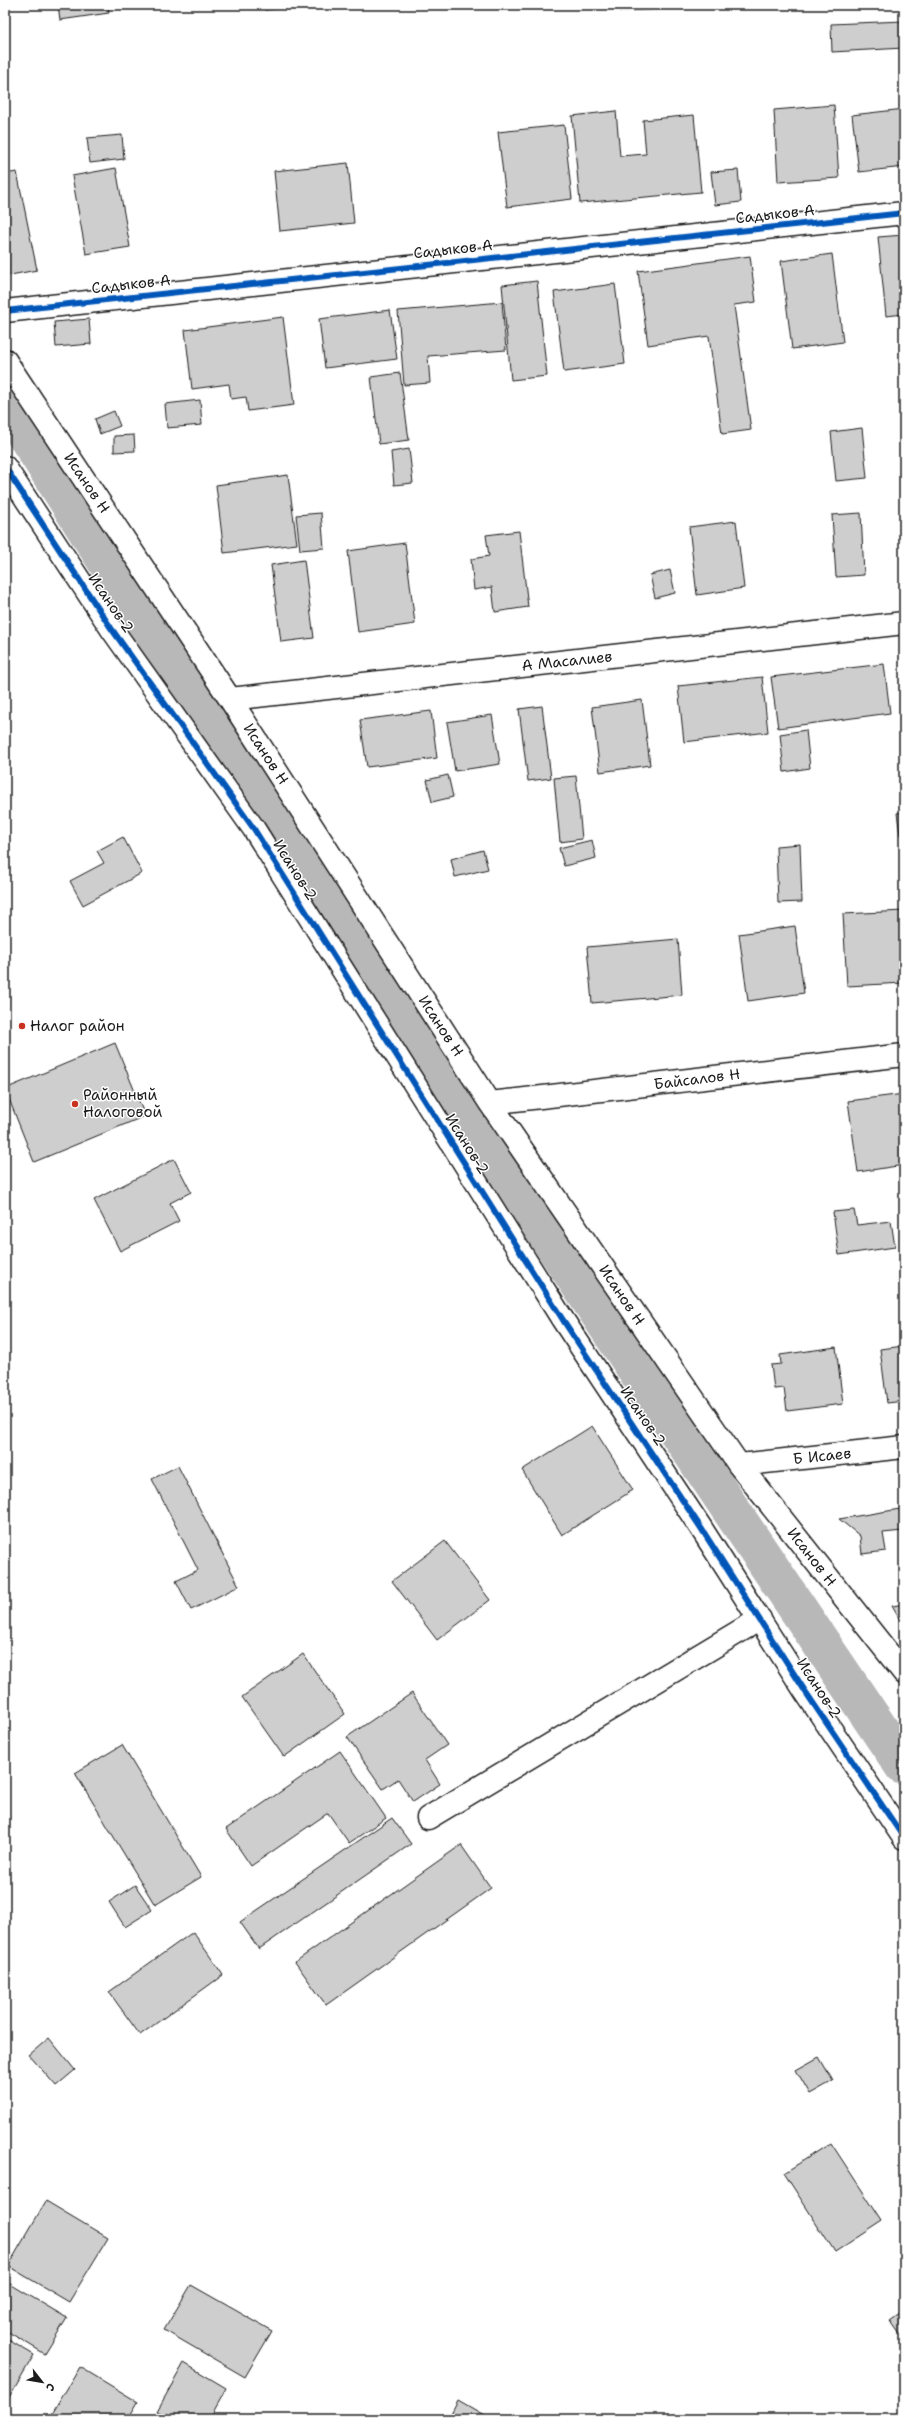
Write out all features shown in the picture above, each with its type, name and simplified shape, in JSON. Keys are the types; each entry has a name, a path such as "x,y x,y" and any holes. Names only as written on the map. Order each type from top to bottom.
{"street":[{"name":"Садыков А","path":"5,311 904,213"},
{"name":"Исанов Н","path":"5,360 230,699 490,1103 740,1465 904,1673"},
{"name":"Исанов-2","path":"5,467 111,628 254,829 563,1320 904,1838"},
{"name":"А Масалиев","path":"230,699 904,623"},
{"name":"Байсалов Н","path":"490,1103 904,1055"},
{"name":"Б Исаев","path":"740,1465 904,1447"},
{"path":"428,1818 760,1619"}],"building":[{"path":"58,5 108,5 109,13 60,20"},
{"path":"137,5 164,5 137,8"},
{"path":"264,5 307,5 265,10"},
{"path":"619,5 697,5 698,8 619,11"},
{"path":"904,21 904,48 832,52 831,24"},
{"path":"834,105 839,178 778,182 774,110"},
{"path":"904,109 904,167 859,172 852,115"},
{"path":"616,111 620,156 646,154 643,120 694,115 701,192 580,203 572,116"},
{"path":"564,125 572,199 507,207 498,132"},
{"path":"122,135 124,159 90,163 87,138"},
{"path":"348,163 354,223 280,231 274,171"},
{"path":"116,168 130,247 86,254 72,176"},
{"path":"738,170 741,202 715,205 711,172"},
{"path":"17,172 37,270 5,276 5,174"},
{"path":"904,235 904,314 886,316 878,237"},
{"path":"832,254 843,342 792,349 781,261"},
{"path":"750,256 756,302 734,305 751,430 722,434 709,336 648,345 638,271"},
{"path":"537,281 547,376 511,380 502,285"},
{"path":"615,284 625,364 564,372 554,292"},
{"path":"502,302 506,350 428,356 430,383 404,385 398,311"},
{"path":"390,310 397,359 325,368 319,319"},
{"path":"283,317 294,405 248,411 246,397 231,399 229,384 192,389 185,330"},
{"path":"89,319 91,344 56,347 54,322"},
{"path":"400,373 409,440 379,444 371,377"},
{"path":"200,400 202,425 167,428 165,404"},
{"path":"114,411 120,426 100,434 95,419"},
{"path":"862,428 867,478 836,481 831,432"},
{"path":"134,435 135,451 114,452 114,436"},
{"path":"409,449 413,483 394,485 391,452"},
{"path":"288,475 297,544 224,553 216,485"},
{"path":"321,513 324,548 300,550 296,515"},
{"path":"861,513 864,575 836,577 832,515"},
{"path":"736,521 744,588 697,595 689,527"},
{"path":"519,531 528,607 495,612 492,587 474,590 471,559 489,556 486,535"},
{"path":"405,543 415,624 358,632 348,551"},
{"path":"304,560 314,638 281,642 271,565"},
{"path":"670,570 675,593 655,598 650,575"},
{"path":"884,664 890,713 778,728 771,677"},
{"path":"762,677 768,732 684,742 678,686"},
{"path":"642,700 650,765 600,772 592,707"},
{"path":"542,706 551,778 528,781 519,709"},
{"path":"431,711 437,758 367,767 360,720"},
{"path":"492,715 500,764 455,771 447,722"},
{"path":"806,730 810,768 784,772 780,734"},
{"path":"448,775 453,797 432,802 427,780"},
{"path":"576,776 582,839 560,842 554,778"},
{"path":"904,812 904,835 900,835 897,813"},
{"path":"123,837 142,873 83,905 70,881 104,863 97,851"},
{"path":"592,840 596,858 564,866 559,848"},
{"path":"800,844 802,902 778,903 776,846"},
{"path":"483,850 488,869 455,877 451,859"},
{"path":"904,911 904,983 847,986 843,914"},
{"path":"795,926 804,993 748,1001 739,934"},
{"path":"678,939 682,995 592,1003 587,947"},
{"name":"Районный Налоговой","path":"115,1043 145,1116 34,1162 5,1089"},
{"path":"904,1094 904,1165 858,1172 848,1101"},
{"path":"174,1159 191,1192 170,1203 179,1221 120,1251 94,1200"},
{"path":"854,1210 857,1225 891,1221 895,1247 839,1255 833,1212"},
{"path":"904,1346 904,1401 887,1403 880,1349"},
{"path":"836,1347 843,1404 787,1411 784,1388 774,1389 771,1365 781,1364 780,1355"},
{"path":"592,1426 633,1490 562,1535 522,1470"},
{"path":"178,1466 239,1586 191,1610 176,1581 198,1570 152,1479"},
{"path":"900,1509 903,1531 883,1533 886,1551 862,1554 860,1536 839,1519"},
{"path":"445,1541 490,1600 437,1640 392,1581"},
{"path":"904,1604 904,1627 892,1606"},
{"path":"303,1654 345,1714 284,1757 242,1697"},
{"path":"412,1693 447,1745 425,1760 440,1784 413,1802 398,1779 383,1789 347,1737"},
{"path":"122,1745 201,1877 155,1905 75,1773"},
{"path":"340,1751 386,1818 349,1843 328,1813 251,1866 226,1829"},
{"path":"392,1818 411,1844 259,1949 240,1922"},
{"path":"461,1845 491,1888 326,2005 295,1962"},
{"path":"135,1885 152,1910 125,1927 109,1902"},
{"path":"193,1932 223,1975 140,2035 109,1992"},
{"path":"49,2038 75,2070 56,2086 29,2055"},
{"path":"819,2057 833,2081 810,2094 796,2070"},
{"path":"831,2143 882,2221 835,2252 784,2173"},
{"path":"46,2201 108,2238 69,2302 8,2266"},
{"path":"5,2281 67,2318 45,2354 5,2330"},
{"path":"191,2285 272,2331 245,2377 164,2330"},
{"path":"904,2310 904,2340 890,2320"},
{"path":"5,2338 34,2355 5,2404"},
{"path":"184,2363 226,2388 209,2419 171,2419 157,2411"},
{"path":"80,2367 138,2402 128,2419 49,2419"},
{"path":"458,2400 491,2419 448,2419"}],"waterway":[{"path":"5,402 270,817 656,1399 904,1766"}],"cycle path":[{"path":"5,311 904,213"},
{"path":"5,467 111,628 254,829 563,1320 701,1528 805,1691 904,1838"}],"place":[{"name":"Налог район","path":"22,1026"},
{"name":"Районный Налоговой","path":"75,1104"}]}
